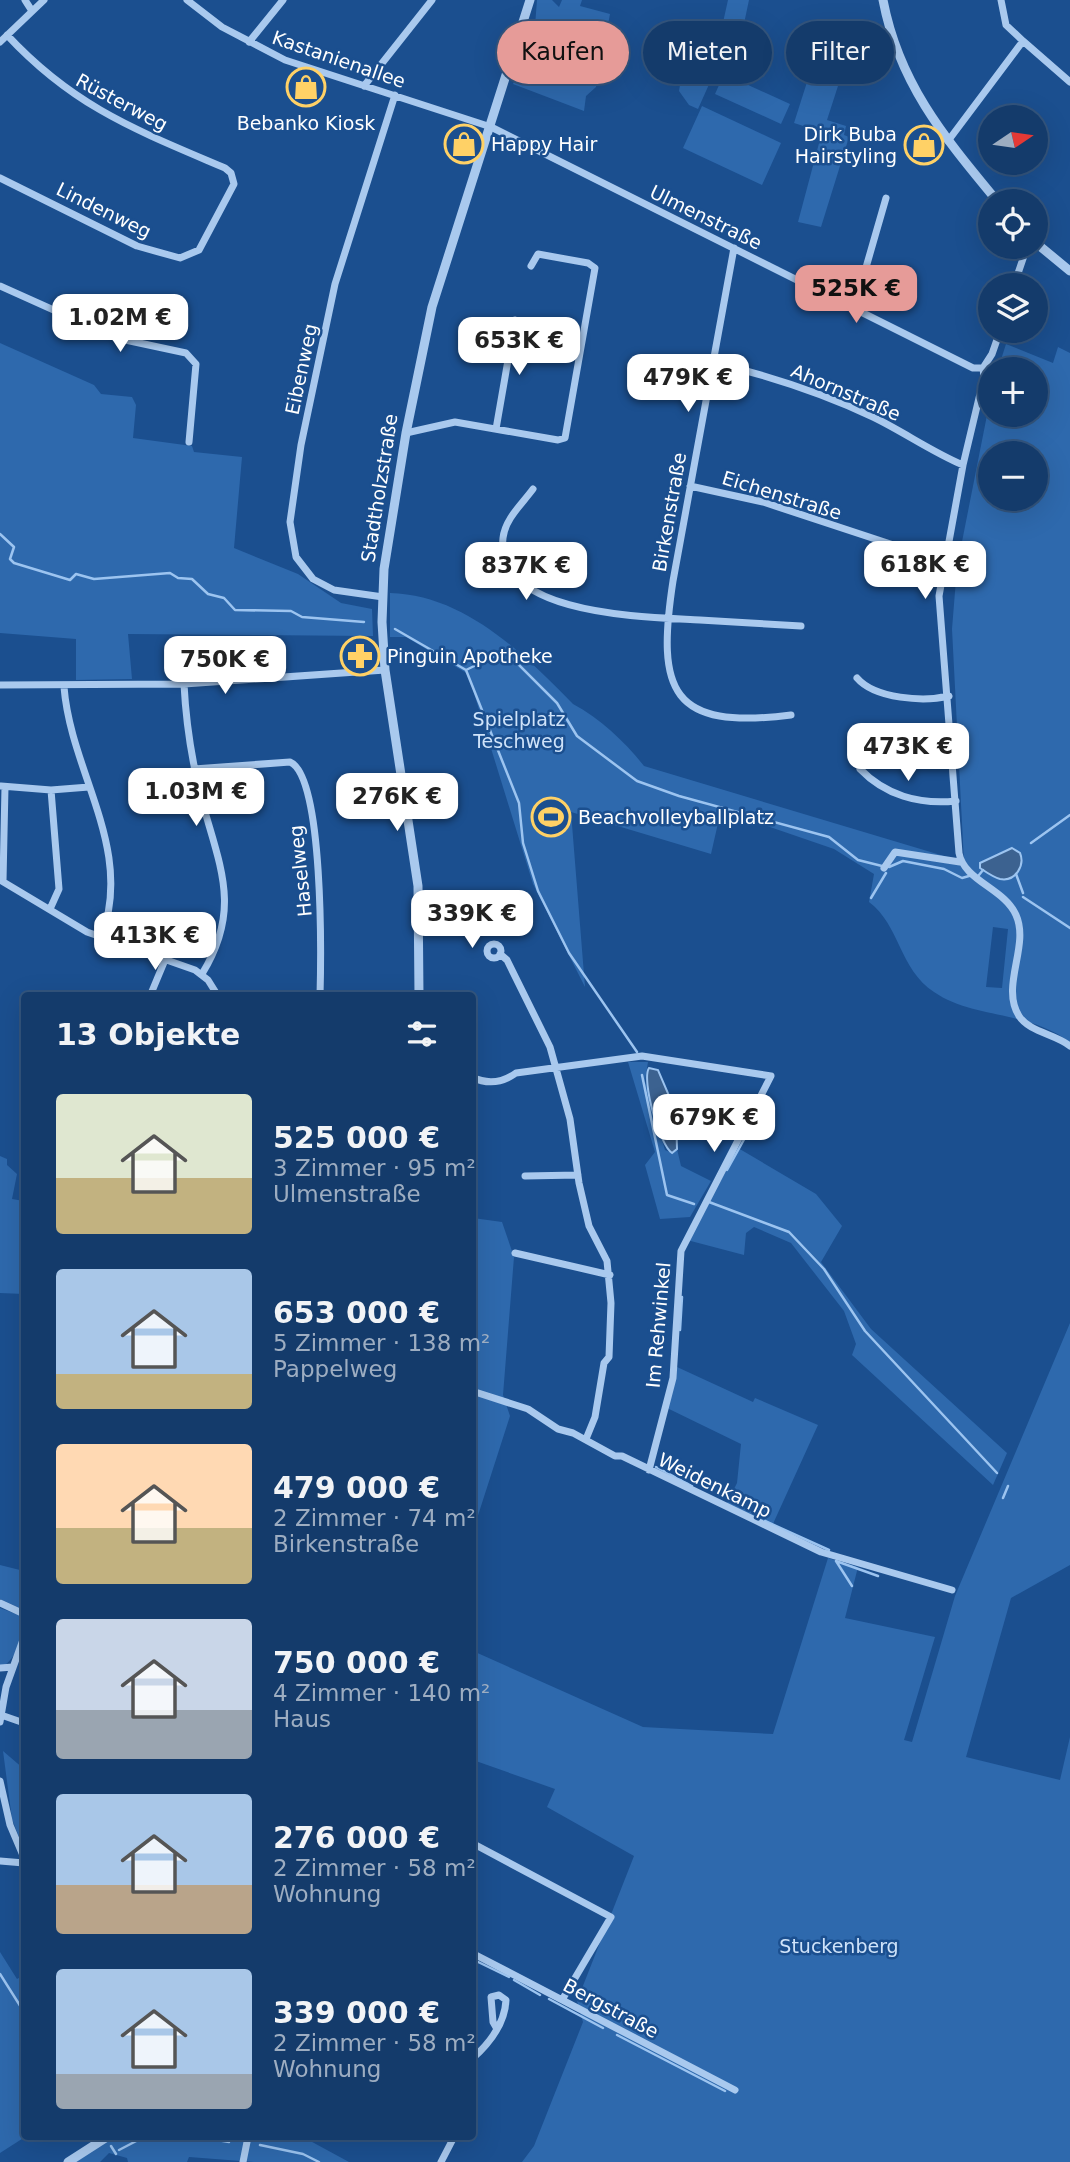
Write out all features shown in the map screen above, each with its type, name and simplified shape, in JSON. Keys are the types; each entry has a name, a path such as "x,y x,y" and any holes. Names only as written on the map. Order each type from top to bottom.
{"street":[{"path":"25,0 32,11"},
{"path":"0,42 44,0"},
{"name":"Kastanienallee","path":"187,0 222,27 285,60 491,127"},
{"path":"249,42 283,0"},
{"path":"364,86 432,0"},
{"name":"Stadtholzstraße","path":"419,992 416,858 385,670 383,597 388,531 405,433 432,307 530,0"},
{"path":"884,0 911,84 947,141 987,189"},
{"path":"1001,0 1006,25 1070,82"},
{"name":"Rüsterweg","path":"7,35 39,69 80,100 155,138 225,168 233,179"},
{"path":"947,141 1023,41"},
{"name":"Eibenweg","path":"383,597 334,590 313,579 296,557 290,522 301,445 335,284 394,95"},
{"name":"Ulmenstraße","path":"491,127 973,369 978,368"},
{"name":"Lindenweg","path":"0,178 137,246 180,258 201,247 233,190 233,179"},
{"path":"854,309 886,198"},
{"name":"Birkenstraße","path":"734,248 711,362 667,618 669,676 688,705 709,716 732,720 764,720 791,715"},
{"path":"1048,253 1070,271"},
{"path":"405,433 455,422 558,440 567,435 595,268 588,262 538,254 531,266"},
{"path":"0,286 116,338 186,353 194,359 196,364 189,442"},
{"path":"496,429 515,320"},
{"name":"Ahornstraße","path":"711,362 774,378 824,396 873,417 963,465"},
{"path":"960,862 949,696 939,613 945,562 978,402"},
{"name":"Eichenstraße","path":"690,486 763,502 945,562"},
{"path":"533,489 509,520 503,537 506,560 514,576 528,588 574,606 629,616 801,626"},
{"path":"0,685 64,687 184,684 385,670"},
{"path":"857,678 883,693 930,699 949,696"},
{"path":"184,684 194,769 221,861 226,892 223,930 202,974"},
{"path":"64,687 66,705 106,840 113,876 112,905 101,938"},
{"name":"Haselweg","path":"194,769 290,762 299,770 312,819 320,877 320,992"},
{"path":"860,769 881,788 897,795 956,801"},
{"path":"89,787 51,790 2,786 1,881 76,927 202,974 215,992"},
{"path":"50,909 59,889 51,790"},
{"path":"884,868 895,852 960,862 1005,898 1017,918 1019,938 1013,998 1019,1015 1029,1025 1070,1045"},
{"path":"500,954 507,960 540,1021 556,1067 575,1141 578,1175 589,1226 607,1261 610,1275 609,1357 604,1363 595,1417 586,1439"},
{"path":"152,992 165,960"},
{"name":"Im Rehwinkel","path":"556,1067 642,1056 771,1076 681,1251 673,1378 649,1470"},
{"path":"476,1079 484,1083 506,1080 516,1073 556,1067"},
{"path":"525,1176 578,1175"},
{"path":"515,1253 610,1275"},
{"name":"Weidenkamp","path":"476,1392 528,1409 558,1429 586,1439 821,1552 952,1590"},
{"path":"0,1603 21,1613"},
{"path":"0,1722 21,1645"},
{"path":"0,1668 13,1667"},
{"path":"1,1715 21,1722"},
{"path":"0,1781 10,1825 21,1851"},
{"path":"476,1845 607,1912 611,1917 562,2000"},
{"path":"0,1861 21,1863"},
{"name":"Bergstraße","path":"476,1955 735,2090"},
{"path":"476,2055 491,2040 497,2029"},
{"path":"68,2162 102,2140"},
{"path":"243,2162 247,2140"},
{"path":"441,2162 447,2156 453,2140"}],"green space":[{"path":"537,0 552,0 559,7 562,0 582,0 580,6 610,14 609,21 535,21"},
{"path":"728,0 749,0 745,21 723,21"},
{"path":"513,84 597,84 586,96 584,111"},
{"path":"680,84 709,84 698,109 689,105 679,91"},
{"path":"720,84 746,84 790,104 781,124 715,94"},
{"path":"806,84 839,84 827,120 846,126 844,135 849,137 821,227 798,222 822,132 794,123"},
{"path":"702,106 781,143 762,185 683,148"},
{"path":"0,343 94,385 101,394 132,397 136,405 133,438 192,446 194,452 242,457 234,548 298,574 341,603 372,609 373,636 128,634 132,679 76,680 76,639 0,633"},
{"path":"1006,344 1038,357 1002,357"},
{"name":"Spielplatz Teschweg","path":"1058,347 1070,353 1070,1042 1036,1024 966,1007 934,992 913,971 887,923 869,902 874,874 834,849 721,810 711,854 571,812 585,987 533,884 468,674 406,637 390,637 390,593 417,596 443,604 491,630 513,647 573,704 612,732 644,766 964,862 952,629 957,567 978,461 978,511 1048,511 1048,441 982,441 985,427 1048,427 1048,361 1053,363","holes":["993,927 1008,929 1002,988 986,987"]},
{"path":"628,1062 648,1062 645,1081 665,1150 672,1153 677,1149 681,1166 711,1181 690,1217 660,1219 645,1165 655,1152"},
{"path":"738,1148 816,1194 842,1226 821,1262 871,1329 1007,1453 993,1485 852,1355 856,1344 844,1311 791,1243 754,1227 746,1233 744,1255 687,1240"},
{"path":"0,1156 7,1159 7,1165 17,1174 12,1199 21,1200 21,1294 0,1293"},
{"path":"476,1218 502,1222 514,1257 503,1395 510,1416 476,1522"},
{"name":"Stuckenberg","path":"1070,1323 1070,1565 1011,1598 966,1757 1060,1780 1070,1737 1070,2162 522,2162 534,2146 583,2022 577,2001 634,1856 547,1807 555,1789 476,1761 476,1652 643,1727 773,1734 828,1558 858,1567 845,1618 935,1637 904,1740 912,1742 955,1596"},
{"path":"677,1367 753,1402 755,1398 818,1425 772,1526 726,1505 737,1483 741,1444 667,1408"},
{"path":"0,1565 21,1570 21,1609 0,1599"},
{"path":"0,1608 21,1616 21,1639 11,1659 0,1669"},
{"path":"3,1751 21,1766 21,1842 12,1819"},
{"path":"0,1952 17,1979 21,1977 21,2140 0,2153"},
{"path":"106,2140 309,2140 349,2162 254,2162 189,2157 187,2162 128,2162 127,2158 109,2153 100,2162 74,2162"}],"shaded area":[{"path":"1012,848 1020,853 1021,863 1018,872 1011,878 1000,879 980,868 980,863"},
{"path":"649,1068 658,1070 676,1112 677,1149 672,1153 662,1138 653,1112 647,1075"}],"waterway":[{"path":"0,534 14,547 10,559 14,563 70,580 76,574 94,579 170,573 178,578 192,579 208,594 224,598 235,610 291,611 302,617 364,622"},
{"path":"395,629 466,670 505,651 557,703 577,736 637,781 679,796 829,837 858,860 882,866"},
{"path":"466,670 519,803 523,843 538,891 569,953 637,1052"},
{"path":"1031,843 1070,815"},
{"path":"889,867 903,861 944,869 962,878 969,876"},
{"path":"979,875 983,870"},
{"path":"871,898 886,873"},
{"path":"1016,874 1023,893"},
{"path":"1023,897 1070,928"},
{"path":"642,1075 667,1195 694,1204"},
{"path":"727,1170 756,1118"},
{"path":"709,1202 789,1232 824,1269 865,1331 997,1473"},
{"path":"680,1330 682,1297"},
{"path":"656,1467 692,1486"},
{"path":"1003,1498 1008,1486"},
{"path":"765,1521 829,1550"},
{"path":"836,1561 878,1576"},
{"path":"836,1561 852,1586"},
{"path":"476,1961 509,1977"},
{"path":"0,1974 21,2007"},
{"path":"514,1980 540,1995"},
{"path":"549,1999 603,2028"},
{"path":"617,2035 725,2091"},
{"path":"119,2150 138,2140"},
{"path":"217,2140 229,2142"},
{"path":"260,2145 303,2154 319,2162"},
{"path":"111,2146 116,2154"}],"place":[{"name":"Bebanko Kiosk","path":"306,87"},
{"name":"Happy Hair","path":"464,144"},
{"name":"Dirk Buba Hairstyling","path":"924,145"},
{"name":"Pinguin Apotheke","path":"360,656"},
{"name":"Beachvolleyballplatz","path":"551,817"}]}
